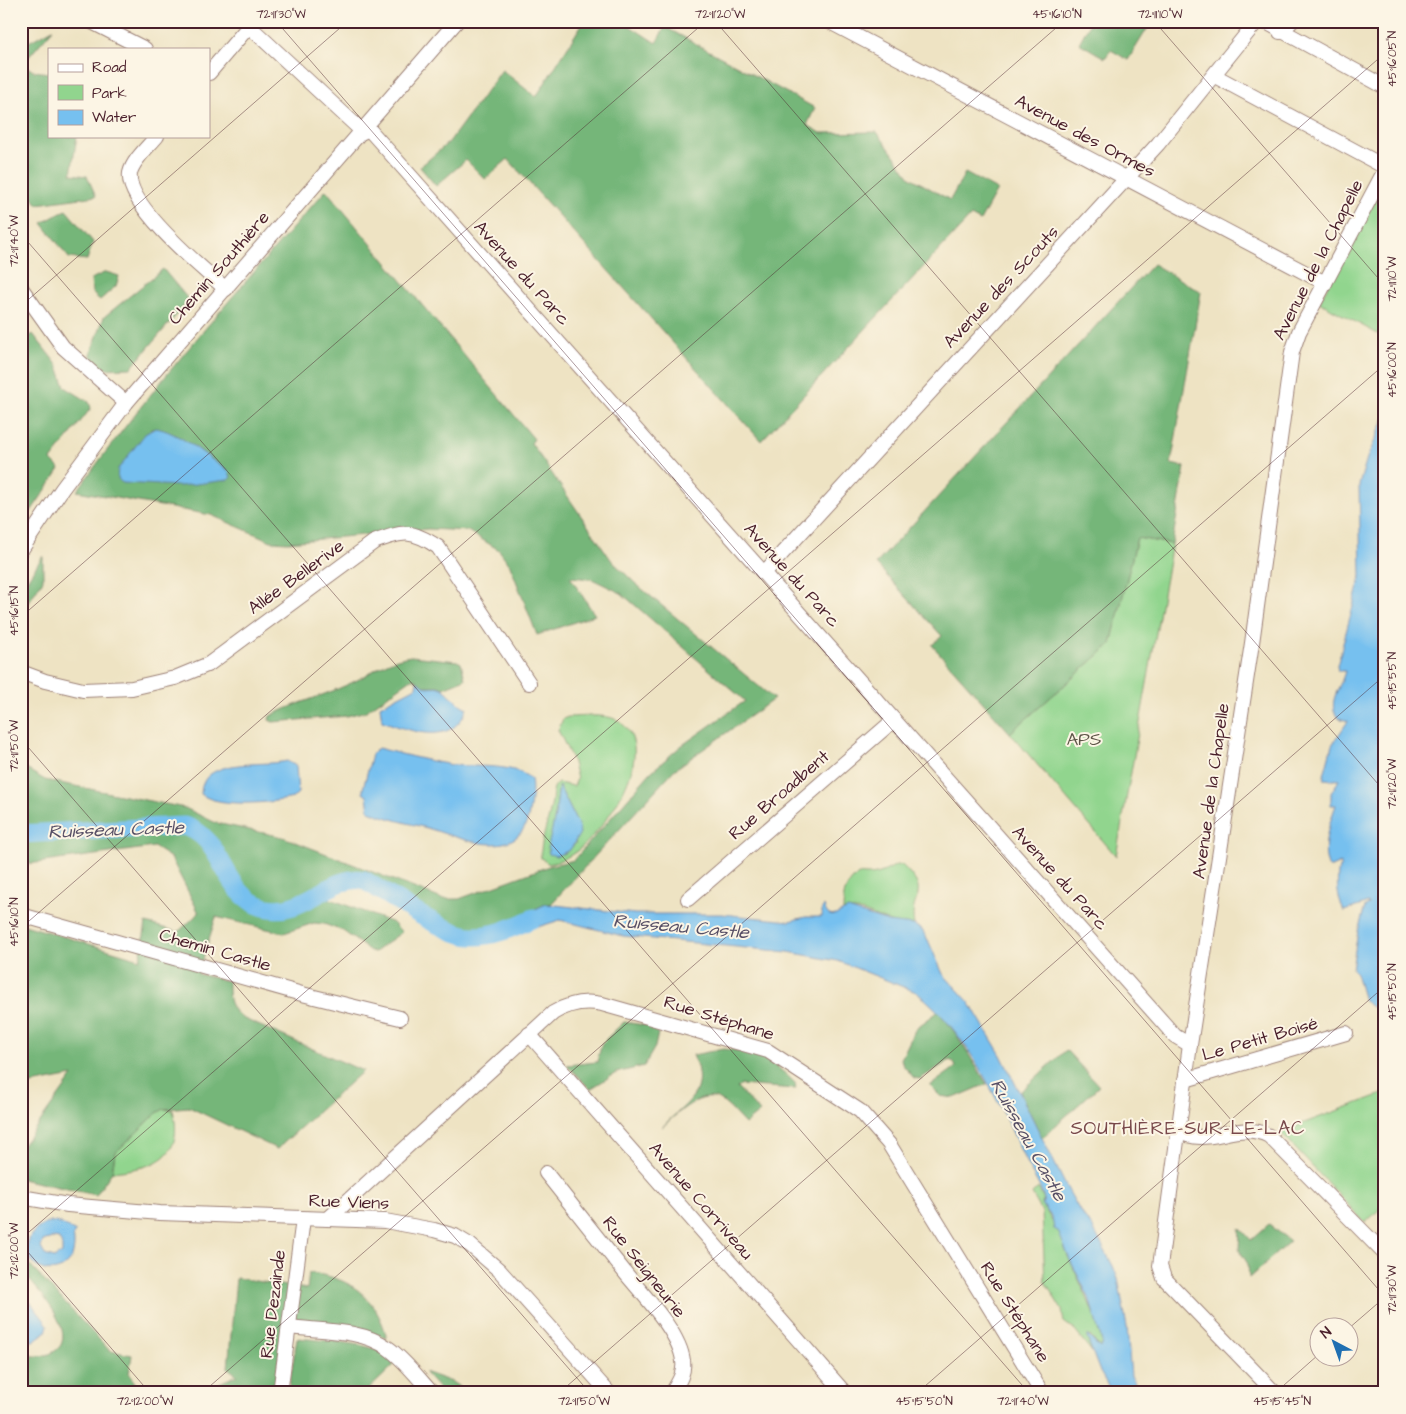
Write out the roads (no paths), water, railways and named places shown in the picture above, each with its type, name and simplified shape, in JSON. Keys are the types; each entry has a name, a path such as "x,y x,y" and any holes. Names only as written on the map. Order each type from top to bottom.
{"street":[{"path":"90,21 143,48"},
{"name":"Chemin Southière","path":"21,550 66,482 126,404 457,21"},
{"name":"Avenue des Ormes","path":"828,21 1126,180 1325,283"},
{"name":"Avenue des Scouts","path":"764,573 1126,180 1215,76 1257,21"},
{"path":"1264,21 1280,32 1385,87"},
{"path":"1280,32 1292,21"},
{"path":"210,73 247,24"},
{"name":"Avenue du Parc","path":"247,24 365,129 764,573 1175,1036 1190,1045"},
{"path":"1215,76 1385,168"},
{"path":"155,138 133,167 130,174 132,188 146,210 164,231 226,289"},
{"name":"Avenue de la Chapelle","path":"1275,1393 1162,1275 1160,1266 1190,1045 1243,701 1292,352 1296,337 1385,168"},
{"path":"21,288 63,347 126,404"},
{"name":"Allée Bellerive","path":"21,672 45,681 83,690 132,688 175,678 209,664 374,542 397,534 419,534 438,548 529,683"},
{"name":"Rue Broadbent","path":"688,899 894,720"},
{"name":"Chemin Castle","path":"21,915 302,994 400,1018"},
{"name":"Rue Stéphane","path":"328,1219 529,1034 562,1007 592,1002 756,1047 780,1057 848,1102 871,1121 889,1144 1042,1393"},
{"name":"Le Petit Boisé","path":"1185,1080 1346,1033"},
{"name":"Avenue Corriveau","path":"529,1034 846,1393"},
{"path":"1178,1131 1197,1138 1242,1129 1252,1130 1269,1136 1385,1254"},
{"name":"Rue Seigneurie","path":"546,1173 644,1296 675,1339 682,1354 683,1368 680,1380 672,1393"},
{"name":"Rue Viens","path":"21,1197 68,1205 160,1213 385,1221 415,1225 454,1236 470,1246 499,1270 609,1393"},
{"name":"Rue Dezainde","path":"280,1393 303,1219"},
{"path":"290,1327 354,1335 376,1341 395,1354 432,1393"}],"water":[{"path":"1385,418 1385,1012 1382,1014 1364,1001 1356,973 1352,969 1358,931 1365,907 1369,905 1368,903 1344,911 1342,906 1337,884 1339,867 1341,866 1340,863 1329,868 1325,852 1327,835 1336,805 1331,805 1331,793 1339,780 1323,779 1332,745 1348,721 1338,718 1333,706 1335,695 1345,671 1338,671 1337,666 1361,576 1359,485 1367,458"},
{"path":"155,428 183,439 229,472 231,477 228,480 180,486 121,482 118,478 118,469 145,434"},
{"path":"417,681 428,687 438,686 467,708 461,720 452,728 442,732 430,733 406,729 382,721 380,706 416,687"},
{"path":"378,748 447,764 502,768 522,773 531,779 532,788 529,813 523,829 514,839 502,843 487,844 390,819 369,811 367,796 363,793 363,789 372,754"},
{"path":"287,761 296,766 298,793 293,798 259,803 232,803 209,798 201,794 204,782 211,774 222,768"},
{"path":"559,786 578,824 580,833 570,850 556,856 549,854 548,847"},
{"path":"546,904 635,914 722,914 789,921 806,917 822,917 822,908 824,906 828,914 831,915 848,909 888,922 914,925 922,930 943,974 969,1002 1001,1055 1066,1186 1081,1213 1093,1228 1113,1266 1118,1279 1127,1327 1131,1376 1141,1393 1112,1393 1100,1372 1087,1338 1087,1335 1100,1348 1102,1342 1089,1298 1058,1231 1054,1229 1052,1218 1042,1204 1044,1199 1040,1188 992,1091 965,1045 950,1025 916,992 838,961 788,952 623,936 560,920 541,926 532,925 517,933 510,929 512,920"},
{"path":"51,1222 57,1222 76,1232 73,1234 74,1250 69,1262 61,1268 51,1271 41,1269 33,1263 28,1254 28,1242 31,1235 37,1229","holes":["52,1238 59,1239 62,1245 62,1253 54,1258 45,1255 41,1248 43,1241"]},
{"path":"21,1290 48,1325 46,1332 33,1341 25,1341 21,1337"}],"waterway":[{"name":"Ruisseau Castle","path":"21,834 184,826 197,832 207,841 239,890 250,900 264,907 278,909 291,907 339,883 364,880 433,922 461,934 472,936 488,935 504,931 534,918"}],"district":[{"name":"SOUTHIÈRE-SUR-LE-LAC","path":"1188,1128"}],"park label":[{"name":"APS","path":"1084,739"}]}
